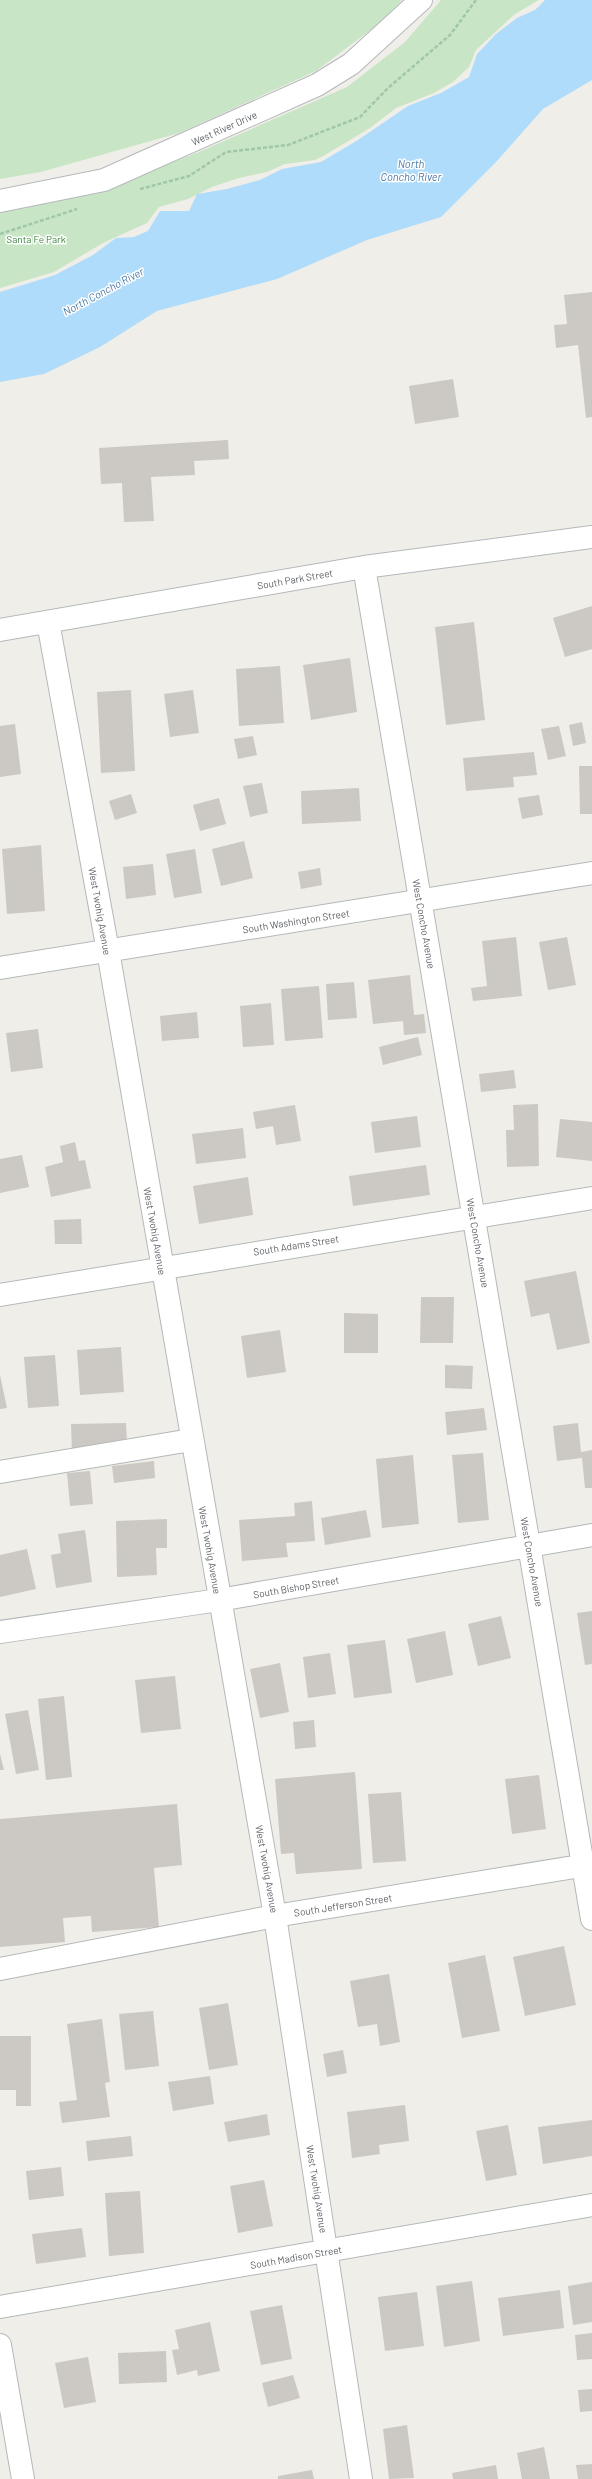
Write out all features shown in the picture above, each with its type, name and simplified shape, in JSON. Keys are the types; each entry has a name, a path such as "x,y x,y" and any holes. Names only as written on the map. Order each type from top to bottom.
{"street":[{"name":"West River Drive","path":"0,201 104,180 317,86 351,64 421,0"},
{"name":"South Park Street","path":"0,630 364,567 592,537"},
{"name":"West Concho Avenue","path":"364,567 529,1546 588,1865 592,1919"},
{"name":"West Twohig Avenue","path":"48,622 108,951 161,1267 275,1916 362,2479"},
{"name":"South Washington Street","path":"0,968 592,873"},
{"name":"South Adams Street","path":"0,1295 161,1267 592,1198"},
{"path":"0,1472 191,1440"},
{"name":"South Bishop Street","path":"0,1632 219,1600 592,1535"},
{"name":"South Jefferson Street","path":"0,1969 275,1916 588,1865"},
{"name":"South Madison Street","path":"0,2307 327,2252 592,2205"},
{"path":"0,2344 23,2479"}],"path":[{"path":"138,189 189,176 226,152 288,145 360,117 388,88 450,35 476,0"},
{"path":"0,234 78,208"}],"green space":[{"path":"0,0 402,0 381,22 316,71 179,133 41,172 0,179"},
{"name":"Santa Fe Park","path":"441,0 539,0 515,14 476,50 469,67 453,82 434,93 396,108 370,128 325,155 315,160 285,164 267,172 239,178 212,187 188,199 159,207 147,223 103,243 54,272 0,288 0,210 165,165 199,152 347,87 405,42"}],"water":[{"name":"North Concho River","path":"545,0 592,0 592,80 543,109 496,162 441,217 367,240 277,279 157,311 100,347 44,374 0,382 0,292 55,275 93,255 116,238 134,237 148,231 160,211 189,211 197,194 227,189 260,180 282,169 321,162 358,140 408,106 441,93 469,77 477,54 496,34 517,18 535,10"}],"building":[{"path":"592,292 592,417 586,418 578,345 556,348 554,325 567,324 564,295"},
{"path":"453,379 459,417 415,424 409,386"},
{"path":"228,440 229,459 194,461 195,475 151,477 154,521 124,522 122,483 101,484 99,448"},
{"path":"592,606 592,649 565,657 553,618"},
{"path":"474,622 485,720 446,725 435,627"},
{"path":"350,658 357,712 311,720 303,665"},
{"path":"280,666 284,723 239,726 236,669"},
{"path":"131,690 135,771 101,773 97,692"},
{"path":"193,690 199,733 170,737 164,694"},
{"path":"582,722 586,743 573,746 569,725"},
{"path":"15,724 21,774 0,777 0,726"},
{"path":"559,726 566,756 548,760 541,729"},
{"path":"253,736 257,755 238,759 234,739"},
{"path":"534,752 537,775 513,777 514,787 466,791 463,758"},
{"path":"579,766 592,766 592,814 580,814"},
{"path":"262,783 268,813 250,817 243,786"},
{"path":"359,788 361,821 302,824 301,791"},
{"path":"131,794 137,813 115,820 109,801"},
{"path":"539,795 543,815 522,819 518,798"},
{"path":"219,798 226,824 200,831 193,805"},
{"path":"244,841 253,878 221,886 212,849"},
{"path":"41,845 45,911 7,914 2,849"},
{"path":"195,849 202,893 174,898 166,854"},
{"path":"153,864 156,895 126,899 123,867"},
{"path":"320,868 322,885 301,889 298,872"},
{"path":"516,937 522,996 473,1001 471,988 487,986 482,941"},
{"path":"567,937 576,985 548,990 539,942"},
{"path":"410,975 414,1015 424,1014 426,1033 404,1035 403,1021 373,1024 368,980"},
{"path":"354,982 357,1018 328,1020 326,984"},
{"path":"319,986 323,1038 285,1041 281,989"},
{"path":"271,1003 274,1045 243,1047 240,1006"},
{"path":"197,1012 199,1038 162,1041 160,1016"},
{"path":"38,1029 43,1068 11,1072 6,1033"},
{"path":"418,1037 422,1055 383,1065 379,1047"},
{"path":"514,1070 516,1088 481,1092 479,1074"},
{"path":"538,1104 539,1166 507,1167 506,1130 514,1130 513,1105"},
{"path":"295,1105 301,1141 276,1145 273,1126 256,1129 253,1112"},
{"path":"417,1116 421,1147 375,1153 371,1122"},
{"path":"560,1119 592,1122 592,1161 556,1157"},
{"path":"243,1128 246,1158 196,1164 192,1134"},
{"path":"75,1142 79,1161 85,1160 91,1188 51,1197 45,1167 63,1162 60,1146"},
{"path":"22,1155 29,1187 0,1193 0,1159"},
{"path":"426,1165 430,1195 353,1206 349,1176"},
{"path":"248,1177 253,1215 199,1224 193,1186"},
{"path":"81,1219 82,1244 55,1244 54,1220"},
{"path":"576,1271 590,1343 557,1350 549,1313 531,1317 524,1281"},
{"path":"421,1297 454,1297 453,1343 420,1343"},
{"path":"344,1313 378,1314 378,1353 344,1353"},
{"path":"280,1330 286,1372 247,1378 241,1336"},
{"path":"121,1347 124,1392 80,1395 77,1350"},
{"path":"55,1355 59,1406 28,1408 24,1357"},
{"path":"445,1365 473,1366 472,1389 445,1388"},
{"path":"0,1375 7,1408 0,1409"},
{"path":"484,1408 487,1430 447,1435 445,1412"},
{"path":"126,1423 127,1443 97,1444 97,1453 72,1454 71,1424"},
{"path":"578,1423 581,1452 592,1450 592,1488 585,1488 582,1458 557,1461 553,1426"},
{"path":"483,1453 489,1520 458,1523 452,1455"},
{"path":"413,1455 419,1524 382,1528 376,1459"},
{"path":"154,1461 155,1478 114,1483 112,1466"},
{"path":"90,1471 93,1504 70,1506 67,1473"},
{"path":"312,1501 315,1541 286,1543 288,1557 242,1561 239,1520 295,1516 294,1503"},
{"path":"366,1510 371,1537 325,1545 321,1518"},
{"path":"167,1519 167,1548 156,1548 157,1575 117,1577 116,1521"},
{"path":"85,1530 92,1582 56,1588 51,1555 61,1553 58,1534"},
{"path":"27,1549 36,1589 0,1597 0,1555"},
{"path":"592,1611 592,1664 585,1665 577,1613"},
{"path":"501,1616 511,1658 478,1666 468,1624"},
{"path":"445,1631 453,1675 416,1683 407,1639"},
{"path":"385,1640 392,1693 354,1698 347,1645"},
{"path":"330,1653 336,1694 308,1698 303,1657"},
{"path":"280,1663 289,1712 260,1718 250,1669"},
{"path":"175,1676 181,1729 141,1733 135,1680"},
{"path":"64,1696 72,1777 46,1780 38,1699"},
{"path":"28,1710 39,1770 16,1774 5,1714"},
{"path":"314,1720 316,1747 295,1749 293,1722"},
{"path":"0,1754 4,1770 0,1770"},
{"path":"355,1772 362,1869 296,1874 294,1853 281,1854 275,1779"},
{"path":"539,1775 546,1829 512,1834 505,1779"},
{"path":"401,1792 406,1861 373,1863 368,1794"},
{"path":"177,1804 182,1865 154,1868 159,1927 92,1932 91,1916 63,1918 65,1942 0,1947 0,1819"},
{"path":"564,1946 576,2005 525,2016 513,1957"},
{"path":"485,1955 500,2031 462,2038 448,1963"},
{"path":"389,1974 400,2042 380,2046 377,2024 358,2027 350,1981"},
{"path":"228,2003 238,2065 209,2070 199,2008"},
{"path":"153,2011 159,2066 125,2070 119,2014"},
{"path":"102,2019 110,2082 105,2083 110,2117 62,2123 59,2102 77,2100 67,2024"},
{"path":"0,2036 31,2036 31,2106 16,2106 16,2090 0,2090"},
{"path":"343,2050 347,2073 327,2077 323,2054"},
{"path":"210,2076 214,2104 173,2111 168,2082"},
{"path":"405,2105 409,2141 379,2145 380,2154 352,2158 347,2112"},
{"path":"267,2114 270,2135 228,2142 224,2122"},
{"path":"592,2120 592,2156 543,2164 538,2127"},
{"path":"508,2125 517,2175 486,2181 476,2131"},
{"path":"131,2136 133,2156 88,2161 86,2141"},
{"path":"61,2167 64,2196 29,2200 26,2171"},
{"path":"264,2180 273,2226 238,2233 230,2186"},
{"path":"140,2191 144,2253 109,2256 105,2193"},
{"path":"82,2228 86,2257 36,2264 32,2234"},
{"path":"472,2281 480,2341 444,2347 436,2286"},
{"path":"592,2282 592,2322 573,2325 568,2286"},
{"path":"560,2290 564,2328 503,2336 498,2298"},
{"path":"417,2292 424,2346 385,2351 378,2297"},
{"path":"282,2305 292,2359 261,2365 250,2311"},
{"path":"210,2322 220,2371 198,2376 197,2370 177,2375 172,2350 179,2349 175,2330"},
{"path":"592,2333 592,2359 577,2360 575,2335"},
{"path":"166,2351 167,2382 119,2384 118,2353"},
{"path":"88,2357 96,2402 64,2408 55,2363"},
{"path":"293,2375 300,2398 268,2407 262,2383"},
{"path":"592,2389 592,2411 580,2412 578,2390"},
{"path":"407,2425 414,2478 389,2479 383,2429"},
{"path":"544,2447 550,2479 522,2479 517,2453"},
{"path":"592,2464 592,2479 578,2479 576,2465"},
{"path":"496,2465 498,2479 453,2479 452,2473"},
{"path":"312,2470 314,2479 278,2479 278,2476"}]}
